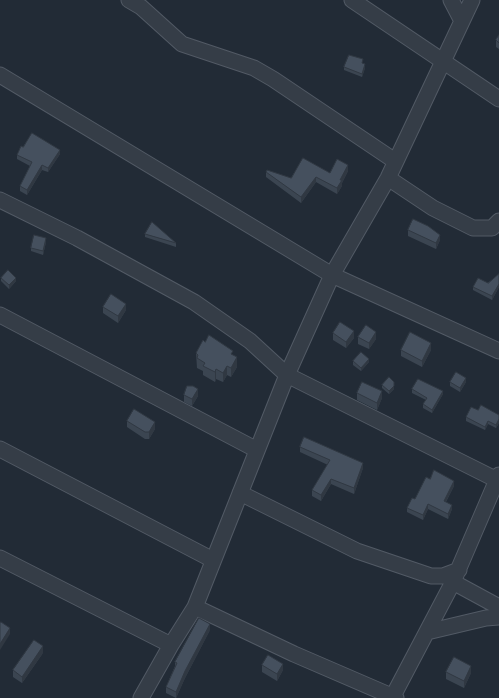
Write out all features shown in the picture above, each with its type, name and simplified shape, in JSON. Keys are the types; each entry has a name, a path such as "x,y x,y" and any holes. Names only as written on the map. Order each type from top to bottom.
{"street":[{"path":"128,0 141,7 182,44 254,68 273,79 395,161"},
{"path":"352,0 499,99"},
{"path":"451,0 462,21"},
{"path":"141,698 170,645 195,607 286,375 332,275 388,178 472,0"},
{"path":"0,75 332,275 499,352"},
{"path":"388,178 433,208 473,228 492,228 499,221"},
{"path":"0,200 77,238 194,302 250,341 286,375 498,479 456,576 394,697 294,654 195,607"},
{"path":"0,315 257,450"},
{"path":"0,449 213,560"},
{"path":"240,493 357,552 431,576 456,576 499,607"},
{"path":"0,558 170,645"},
{"path":"427,632 486,618 499,617"}],"building":[{"path":"499,35 499,43 496,40"},
{"path":"349,55 363,59 362,63 365,64 362,74 344,67"},
{"path":"32,133 60,150 48,168 42,165 27,190 20,186 32,162 17,155 21,146 23,147"},
{"path":"303,158 330,173 337,159 348,165 337,188 316,177 301,197 266,172 267,170 291,178"},
{"path":"413,219 428,226 440,235 436,243 408,230"},
{"path":"152,222 176,243 145,234"},
{"path":"34,235 46,238 43,251 31,248"},
{"path":"8,270 16,278 9,285 1,278"},
{"path":"499,274 499,284 492,296 473,287 478,278 488,283"},
{"path":"111,294 126,304 118,316 103,307"},
{"path":"340,322 354,331 346,342 333,333"},
{"path":"366,325 376,332 369,343 358,337"},
{"path":"410,332 431,343 422,361 401,350"},
{"path":"209,335 233,351 231,354 237,357 231,368 227,366 223,373 216,369 215,372 203,366 205,363 197,358 198,355 196,353 203,340 205,342"},
{"path":"361,352 369,359 361,368 353,361"},
{"path":"456,372 466,378 460,388 450,382"},
{"path":"389,377 394,382 394,386 389,391 382,385"},
{"path":"418,379 443,391 432,410 423,404 427,398 412,389"},
{"path":"362,382 382,391 377,403 357,393"},
{"path":"187,386 193,386 198,389 192,399 184,395"},
{"path":"481,405 499,415 496,425 488,421 485,427 466,417 471,407 478,410"},
{"path":"134,409 155,422 149,432 145,432 127,421"},
{"path":"304,437 363,463 354,488 331,479 321,495 312,490 330,460 300,447"},
{"path":"434,470 454,481 444,501 452,505 448,514 428,504 423,515 407,508 412,498 415,499 426,477 430,479"},
{"path":"199,618 210,624 185,671 176,692 166,687 177,663 175,662"},
{"path":"1,622 10,628 0,644 0,623"},
{"path":"34,640 43,646 22,677 13,670"},
{"path":"268,655 283,664 277,674 262,665"},
{"path":"454,657 471,666 464,681 446,672"}]}
